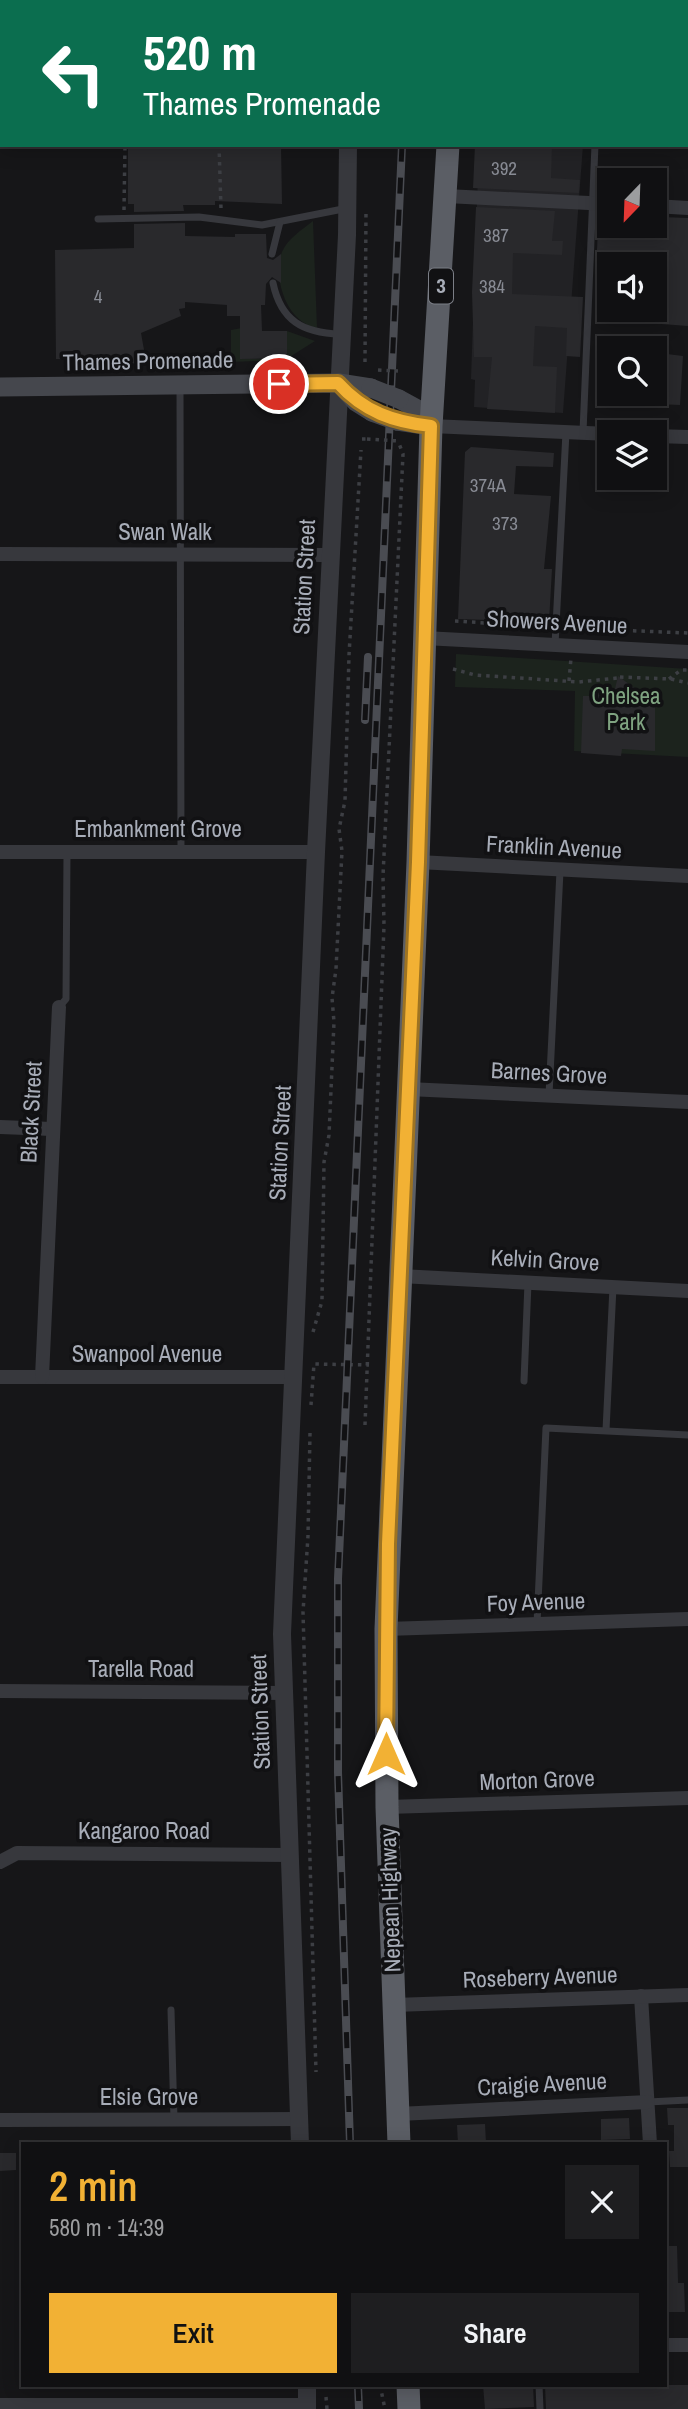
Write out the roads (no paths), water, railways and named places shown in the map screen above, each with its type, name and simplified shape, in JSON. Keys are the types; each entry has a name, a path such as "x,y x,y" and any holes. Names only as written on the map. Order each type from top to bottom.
{"highway":[{"name":"Nepean Highway","path":"399,2142 387,1807 386,1629 418,862 431,426 448,147"},
{"path":"408,2387 409,2409"}],"main road":[{"name":"Thames Promenade","path":"0,387 338,383 372,379 421,411 431,426"},
{"path":"338,383 356,402 372,412 397,421 431,426"}],"street":[{"name":"Station Street","path":"300,2142 283,1693 299,1381 316,852 340,334 356,206 348,147"},
{"path":"446,196 597,203"},
{"path":"667,207 688,208"},
{"path":"431,426 597,433"},
{"path":"667,436 688,437"},
{"name":"Swan Walk","path":"0,554 330,555"},
{"name":"Showers Avenue","path":"424,638 688,652"},
{"name":"Embankment Grove","path":"0,852 316,852"},
{"name":"Franklin Avenue","path":"418,862 688,876"},
{"name":"Black Street","path":"42,1377 59,1007"},
{"name":"Barnes Grove","path":"408,1089 688,1102"},
{"path":"0,1127 52,1129"},
{"name":"Kelvin Grove","path":"400,1276 688,1291"},
{"name":"Swanpool Avenue","path":"0,1377 299,1381"},
{"name":"Foy Avenue","path":"386,1629 688,1619"},
{"name":"Tarella Road","path":"0,1691 283,1693"},
{"name":"Morton Grove","path":"387,1807 688,1798"},
{"name":"Kangaroo Road","path":"0,1862 17,1853 290,1855"},
{"name":"Roseberry Avenue","path":"394,2004 688,1995"},
{"path":"641,1996 650,2142"},
{"name":"Craigie Avenue","path":"398,2114 648,2102"},
{"name":"Elsie Grove","path":"0,2120 298,2119"},
{"path":"667,2346 688,2345"},
{"path":"0,2405 307,2407 307,2387"}],"lane":[{"path":"583,432 595,147"},
{"path":"98,219 199,217 262,225 356,206"},
{"path":"272,254 280,222"},
{"path":"272,283 279,305 298,327 320,333 340,334"},
{"path":"180,385 181,851"},
{"path":"555,645 566,432"},
{"name":"Black Street","path":"59,1007 66,999 67,852"},
{"path":"549,1096 560,871"},
{"path":"524,1381 528,1282"},
{"path":"606,1430 613,1287"},
{"path":"537,1624 546,1427 688,1435"},
{"path":"172,2010 174,2119"},
{"name":"Craigie Avenue","path":"648,2102 688,2100"},
{"path":"539,2387 540,2409"}],"railway":[{"path":"350,2142 338,1772 338,1579 402,147"},
{"path":"365,720 368,657"},
{"path":"358,2387 359,2409"}],"park label":[{"name":"Chelsea Park","path":"626,709"}]}
